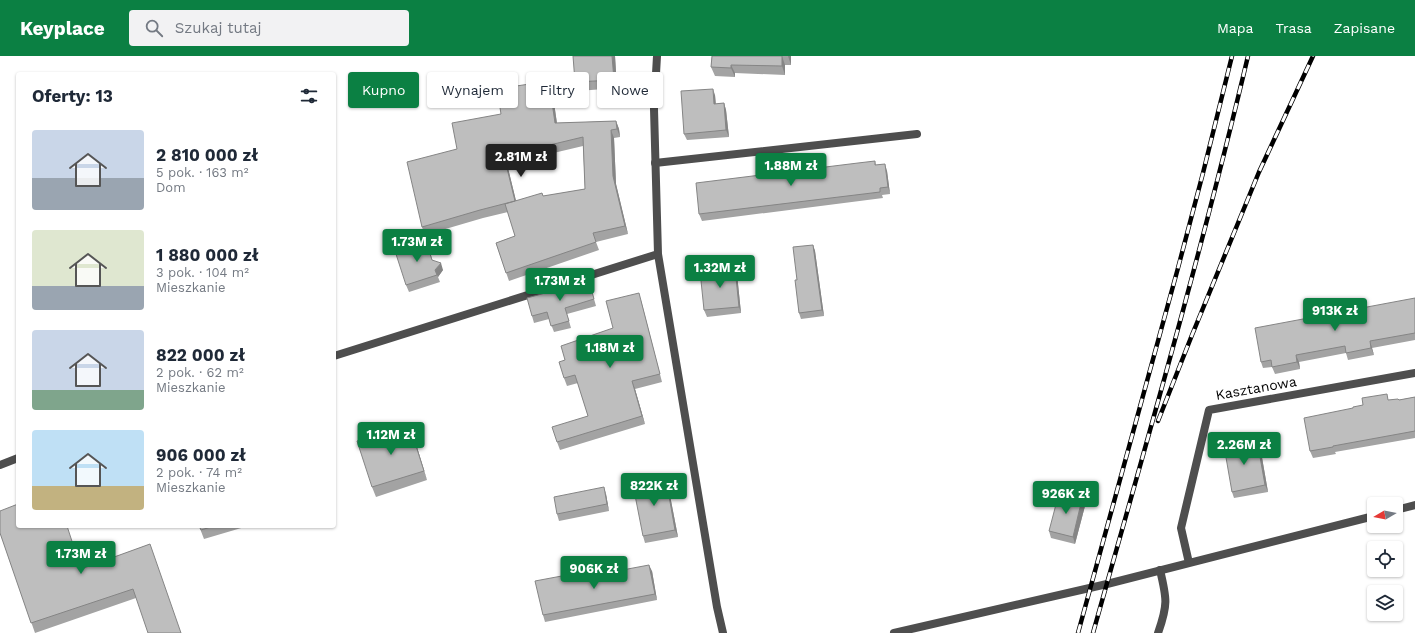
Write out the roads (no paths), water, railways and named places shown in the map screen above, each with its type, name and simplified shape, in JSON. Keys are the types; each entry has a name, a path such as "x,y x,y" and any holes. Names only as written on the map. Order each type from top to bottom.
{"street":[{"path":"657,56 654,109 658,254 717,607 723,633"},
{"path":"655,163 917,134"},
{"path":"336,355 658,254"},
{"name":"Kasztanowa","path":"1189,563 1181,528 1209,410 1415,373"},
{"path":"0,466 16,459"},
{"path":"1403,508 1415,505"},
{"path":"894,633 1107,584 1367,518"},
{"path":"1158,633 1165,614 1166,596 1160,570"}],"railway":[{"path":"1078,633 1178,268 1232,56"},
{"path":"1093,633 1193,273 1248,56"},
{"path":"1158,421 1259,172 1313,56"}]}
